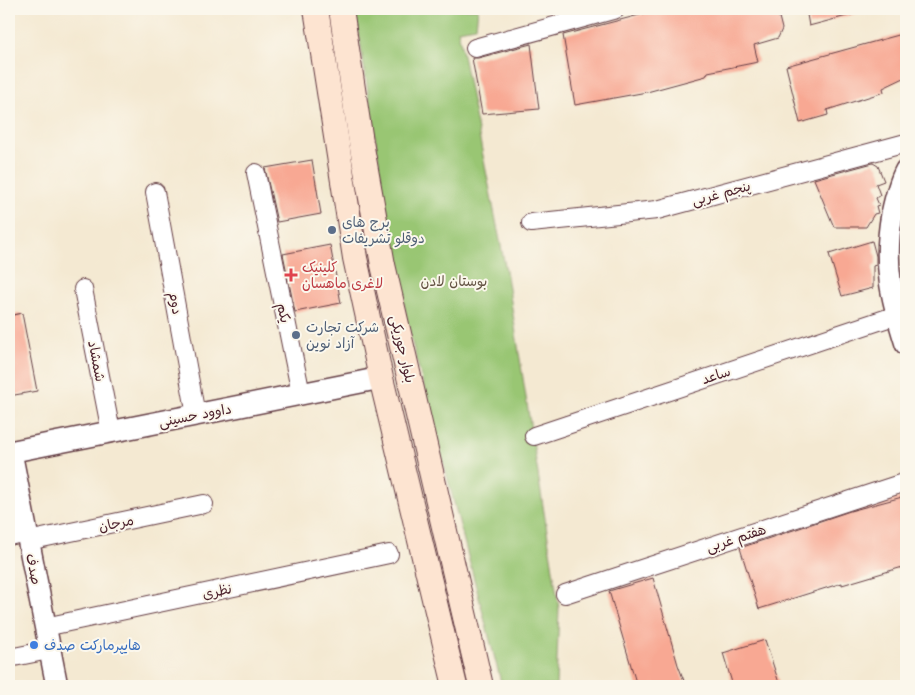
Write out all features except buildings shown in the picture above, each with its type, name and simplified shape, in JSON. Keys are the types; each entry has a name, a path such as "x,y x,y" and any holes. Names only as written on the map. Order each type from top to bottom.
{"main road":[{"name":"بلوار جوریکی","path":"316,9 354,258 455,686"},
{"name":"بلوار جوریکی","path":"341,9 361,142 383,265 481,686"},
{"path":"354,258 383,265"}],"street":[{"path":"475,48 616,9"},
{"name":"پنجم غربی","path":"532,223 657,210 906,143"},
{"path":"906,170 894,206 888,242 889,280 906,344"},
{"name":"یکم","path":"256,173 301,394"},
{"name":"دوم","path":"155,192 196,414"},
{"name":"شمشاد","path":"83,289 111,432"},
{"name":"ساعد","path":"534,436 897,315"},
{"name":"داوود حسینی","path":"10,452 381,378"},
{"name":"صدف","path":"10,452 21,536 45,627 56,686"},
{"name":"هفتم غربی","path":"565,594 906,482"},
{"name":"مرجان","path":"21,536 204,504"},
{"name":"نظری","path":"45,627 389,554"},
{"path":"9,658 49,650"}],"green space":[{"name":"بوستان لادن","path":"355,9 478,9 476,27 458,30 507,276 559,608 556,686 502,686 408,327 384,193"}],"place":[{"name":"برج های دوقلو تشریفات","path":"332,230"},
{"name":"کلینیک لاغری ماهسان","path":"291,275"},
{"name":"شرکت تجارت آزاد نوین","path":"296,335"},
{"name":"هایپرمارکت صدف","path":"34,645"}]}
